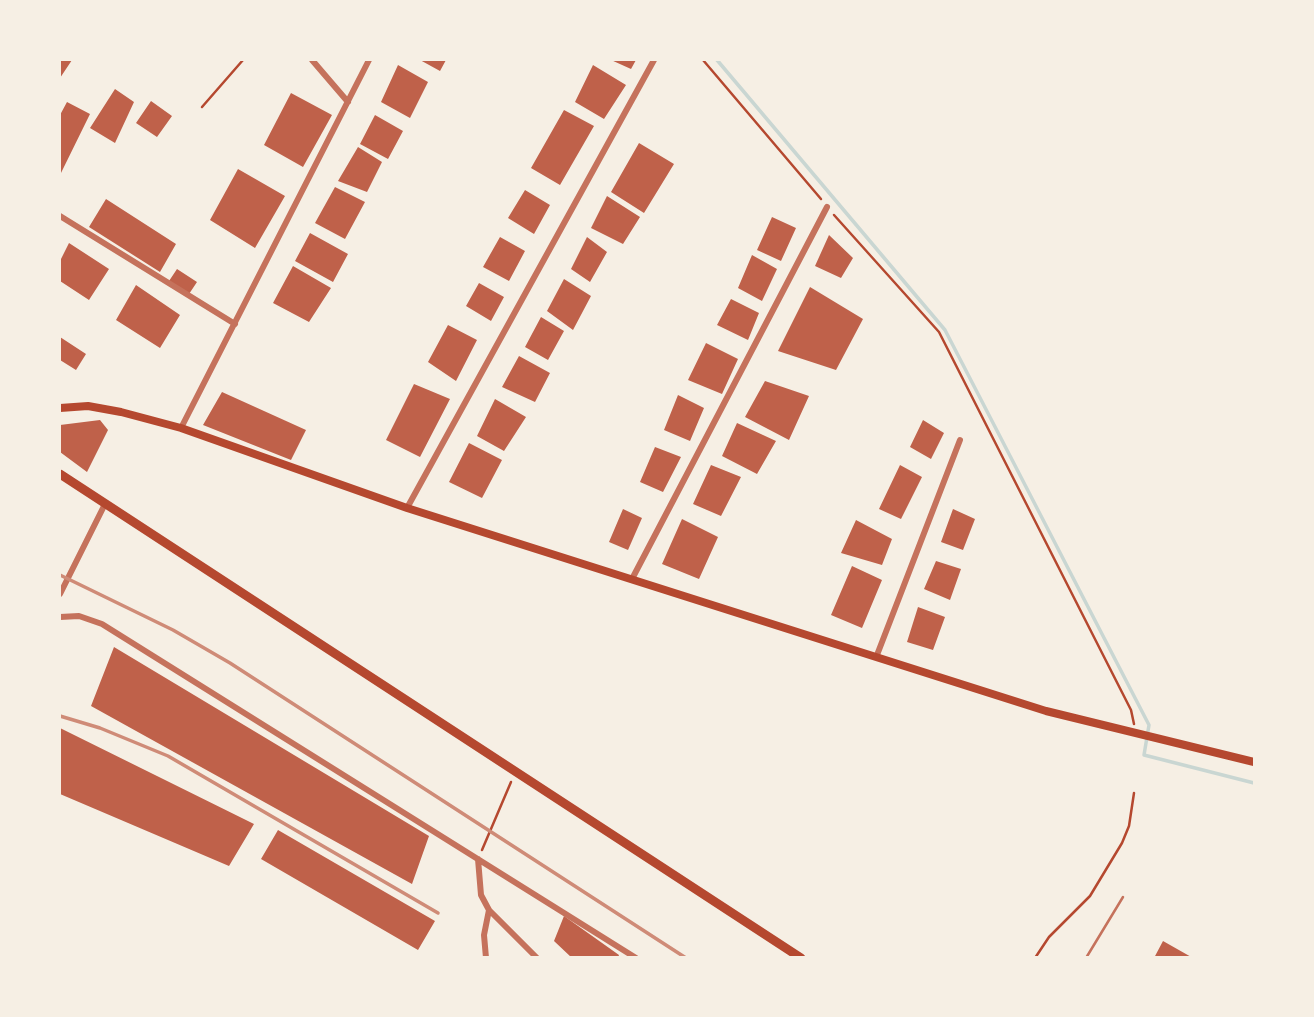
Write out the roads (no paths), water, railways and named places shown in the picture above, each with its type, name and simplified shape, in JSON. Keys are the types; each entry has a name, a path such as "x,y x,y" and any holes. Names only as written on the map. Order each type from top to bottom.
{"main road":[{"path":"60,408 88,406 181,428 407,508 1046,711 1255,762"},
{"path":"60,474 801,957"}],"street":[{"path":"312,60 348,103"},
{"path":"181,428 369,60"},
{"path":"407,508 654,60"},
{"path":"632,579 827,207"},
{"path":"60,216 234,324"},
{"path":"877,656 960,440"},
{"path":"60,594 105,504"},
{"path":"60,617 79,616 102,624 636,957"},
{"path":"478,859 481,895 489,910 537,957"},
{"path":"486,957 484,935 489,910"}],"lane":[{"path":"1086,957 1123,897"}],"waterway":[{"path":"717,60 945,330 1149,725 1144,755 1254,783"}],"railway":[{"path":"60,575 173,630 230,663 686,958"},
{"path":"60,716 100,728 168,756 438,913"}]}
